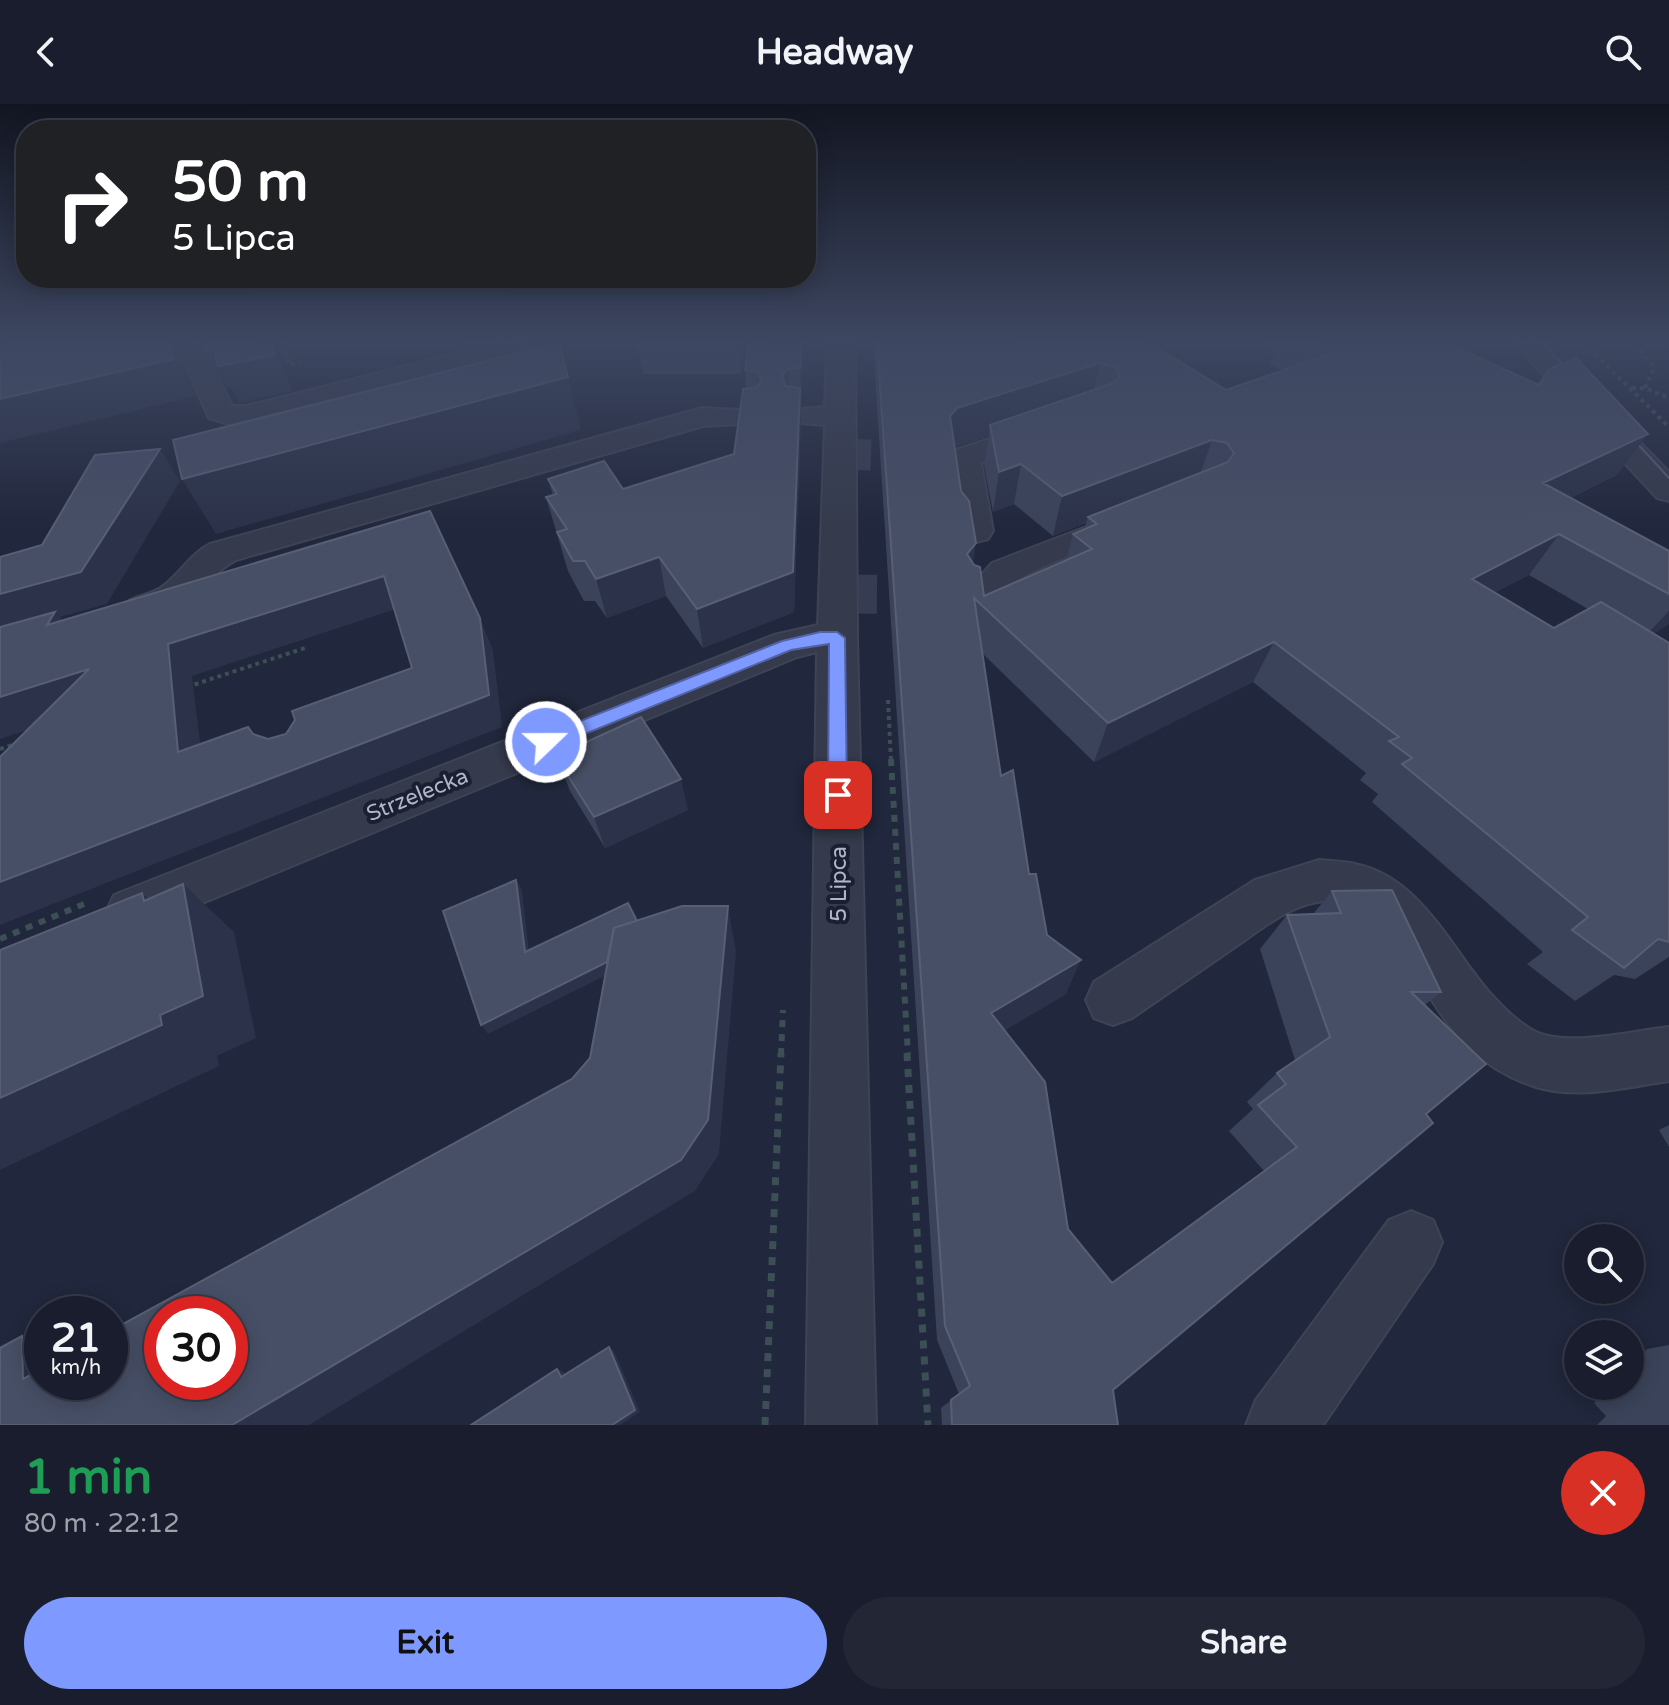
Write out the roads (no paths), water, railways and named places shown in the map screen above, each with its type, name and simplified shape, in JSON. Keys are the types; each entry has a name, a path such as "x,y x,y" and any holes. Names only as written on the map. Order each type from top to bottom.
{"street":[{"path":"217,405 220,412 229,415 246,415 287,405"},
{"name":"5 Lipca","path":"824,405 821,416 837,638 841,1425"},
{"path":"1587,405 1669,491"},
{"path":"100,622 439,518 456,503 458,486 702,417 747,417"},
{"path":"976,531 964,458 1077,418"},
{"path":"983,595 1005,571 1157,510"},
{"name":"Strzelecka","path":"88,928 312,819 788,645 820,638 837,638"},
{"path":"1113,1000 1272,895 1296,884 1344,881 1389,901 1404,917 1473,1015 1491,1034 1520,1053 1545,1062 1570,1065 1669,1054"},
{"path":"1281,1425 1411,1242"}],"tunnel":[{"path":"840,454 941,457"},
{"path":"838,594 947,595"}],"tram line":[{"path":"1624,429 1669,478"}]}
